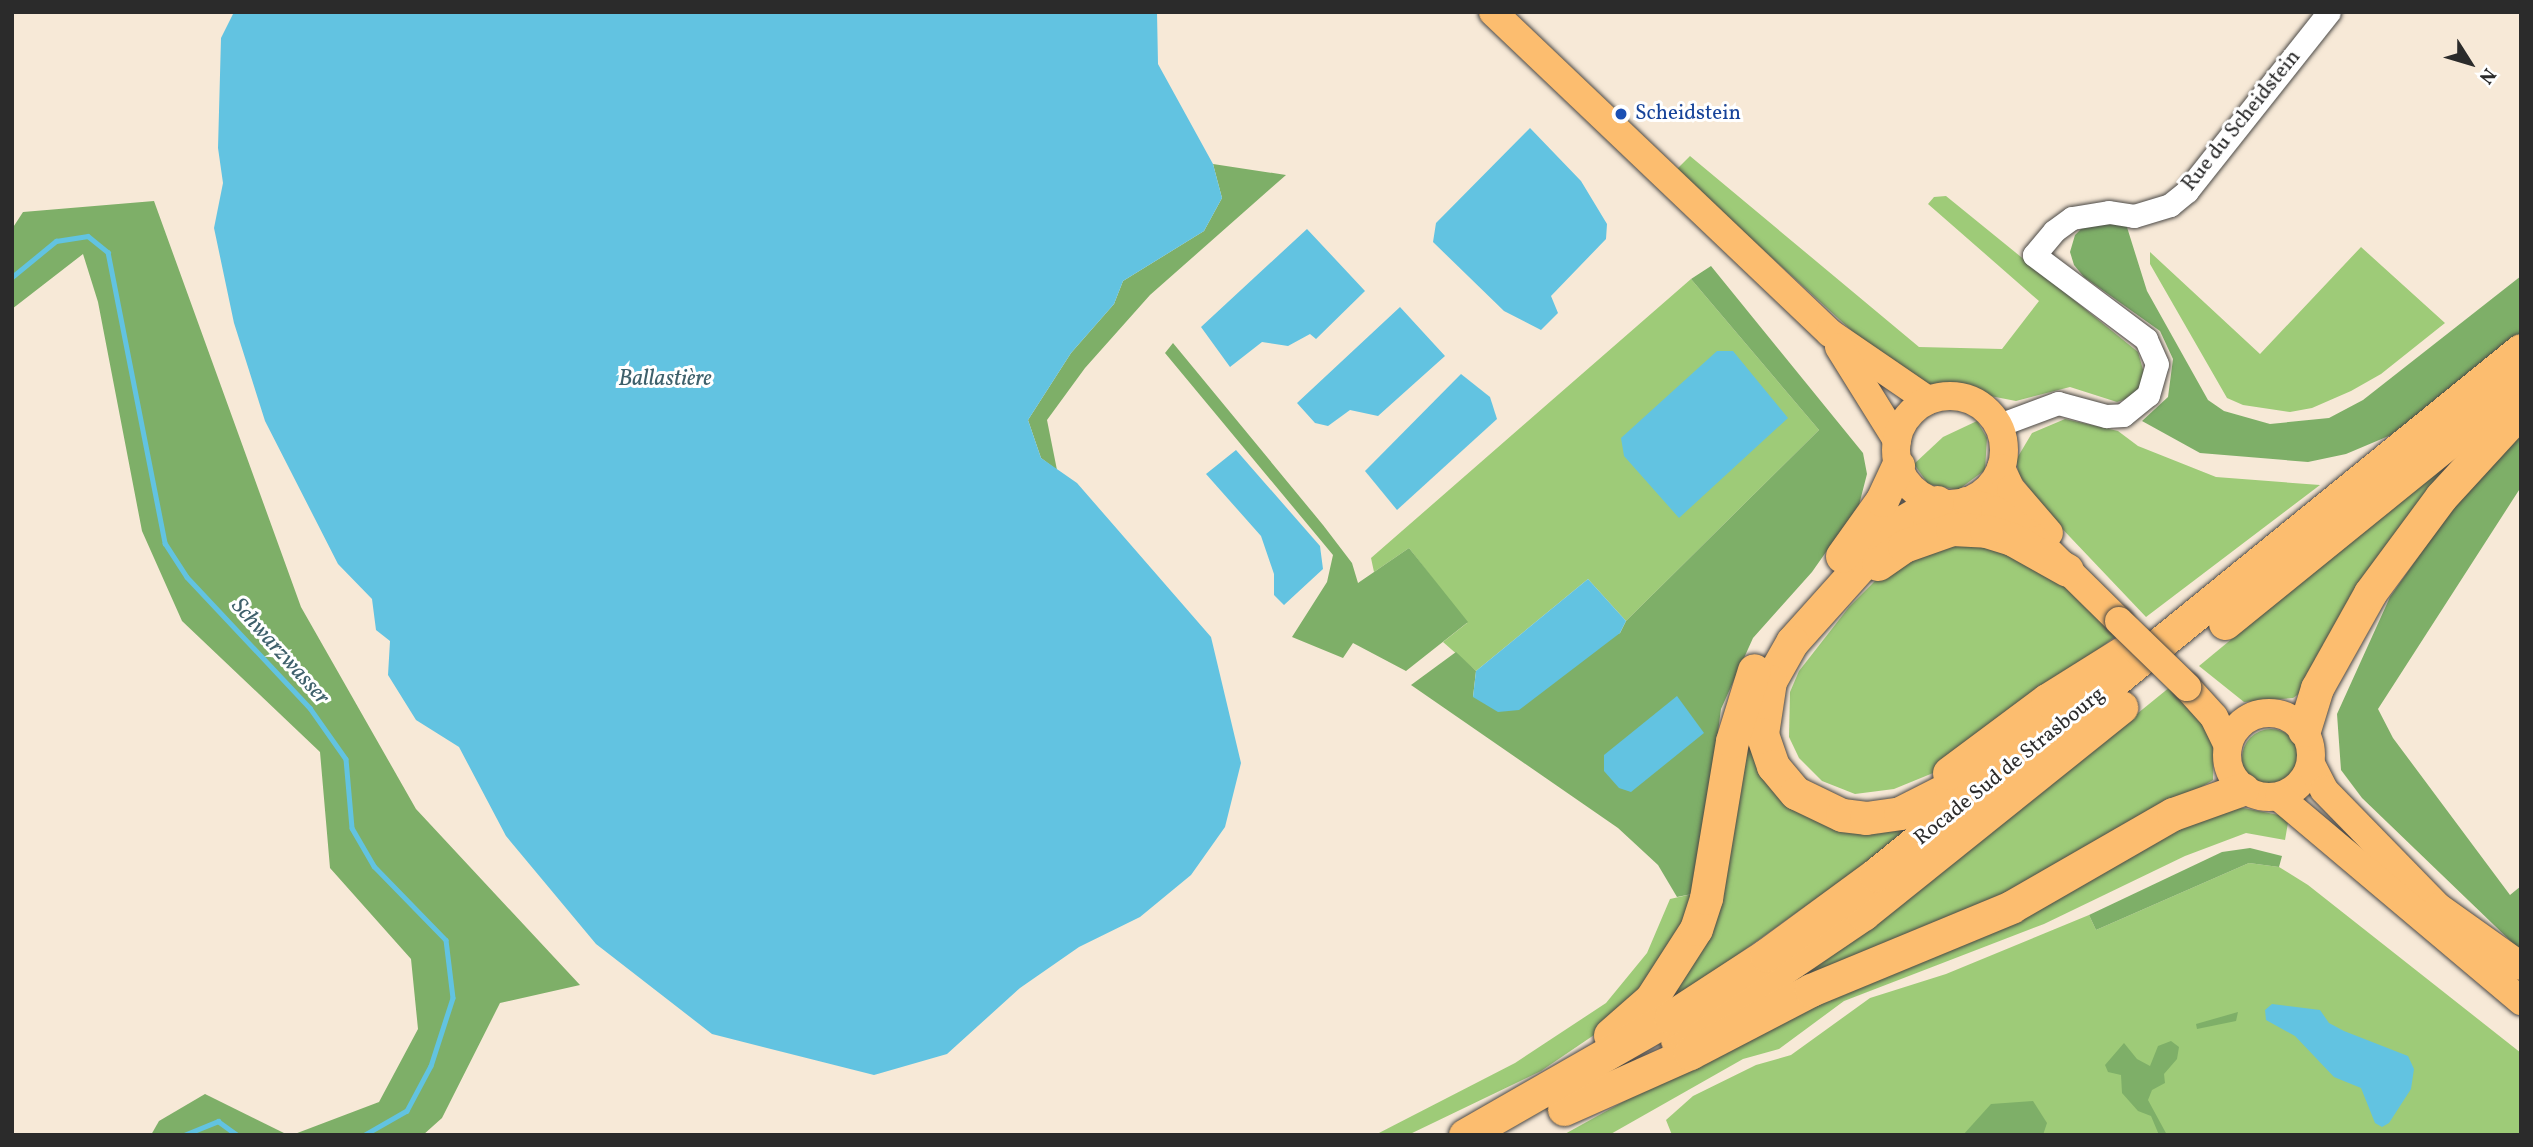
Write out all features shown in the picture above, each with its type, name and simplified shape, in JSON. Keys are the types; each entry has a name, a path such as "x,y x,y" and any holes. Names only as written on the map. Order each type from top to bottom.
{"highway":[{"name":"Rocade Sud de Strasbourg","path":"1488,1131 1671,1017 1875,875 2521,350"},
{"name":"Rocade Sud de Strasbourg","path":"1488,1131 1564,1109 1737,1003 1863,914 2521,383"},
{"path":"1952,502 1906,518 1881,541 1792,642 1776,670 1765,697 1762,734 1773,766 1796,793 1823,810 1866,818 1920,805 1971,772 2123,628 2445,411"},
{"path":"2304,730 2317,688 2370,593 2441,497 2521,411"},
{"path":"1488,1131 1626,1024 1677,965 1706,898 1732,741 1743,697 1762,652 1858,537 1898,453"},
{"path":"2067,570 2012,539 1986,531 1952,529 1926,536 1883,560 1805,644 1791,666 1776,712 1776,733 1790,767 1804,783 1838,801 1878,803 1905,796 1961,765 2048,700 2123,628"},
{"path":"1564,1109 1690,1053 1811,990 2011,907 2173,814 2244,789"}],"main road":[{"path":"1493,12 1830,333 1928,400"},
{"path":"1830,333 1898,453 1913,489 1952,502 1995,510 2013,522 2067,570 2123,628 2192,682 2220,701 2253,715 2281,714 2304,730 2311,764 2324,790 2438,907 2521,966"},
{"path":"1898,453 1908,417 1928,400 1948,395 1968,398 1986,409 1999,425 2004,446 2001,468 1988,489 1952,502"},
{"path":"2001,468 2032,517 2123,628"},
{"path":"2192,682 2214,717 2228,746 2230,770 2244,789 2254,795 2279,797 2521,1001"},
{"path":"2228,746 2233,733 2253,715"},
{"path":"2279,797 2305,778 2311,764"}],"street":[{"name":"Rue du Scheidstein","path":"1999,425 2058,403 2106,416 2123,415 2138,407 2156,380 2154,350 2146,339 2034,255 2072,218 2109,212 2134,216 2170,205 2187,191 2329,12"}],"green space":[{"path":"1690,156 1919,347 2002,349 2039,301 1928,204 1934,197 1946,196 2138,352 2144,373 2139,388 2132,397 2117,402 2070,387 2016,401 1980,394 1965,385 1922,384 1888,364 1676,170"},
{"path":"1213,164 1286,175 1150,295 1085,368 1047,420 1057,470 1041,458 1028,420 1071,353 1114,304 1123,281 1204,231 1222,198"},
{"path":"154,201 301,607 416,809 580,985 500,1003 442,1118 423,1135 292,1135 379,1102 418,1029 411,959 330,868 320,752 182,621 142,531 98,302 83,254 12,309 12,229 23,212"},
{"path":"2088,222 2126,224 2147,291 2208,400 2224,411 2270,424 2329,418 2363,400 2521,276 2521,333 2391,435 2346,454 2308,462 2200,453 2142,421 2168,397 2173,359 2160,331 2084,277 2074,265 2070,252 2075,235"},
{"path":"2361,247 2445,323 2381,374 2312,408 2290,412 2243,405 2227,398 2150,264 2150,252 2260,354"},
{"path":"1711,266 1863,453 1867,474 1859,505 1812,572 1753,638 1721,709 1697,893 1677,897 1658,865 1618,828 1411,685 1456,652 1476,671 1473,697 1620,633 1626,621 1819,430 1691,279"},
{"path":"1691,279 1819,430 1626,621 1588,579 1476,671 1443,642 1467,623 1409,548 1374,572 1371,558"},
{"path":"1173,343 1323,525 1352,563 1358,583 1409,548 1468,622 1406,671 1353,643 1343,658 1292,637 1327,582 1333,555 1165,353"},
{"path":"2508,411 2303,691 2293,698 2244,702 2199,666"},
{"path":"2065,419 2118,431 2138,446 2216,477 2320,485 2146,617 2052,518 2019,475 2016,460 2032,433"},
{"path":"1977,421 1987,438 1985,470 1958,490 1928,484 1914,464 1943,437"},
{"path":"2521,430 2521,487 2378,709 2393,738 2510,895 2521,886 2521,951 2362,798 2341,770 2337,714 2390,597 2471,482"},
{"path":"1980,537 2038,561 2120,633 1938,771 1894,789 1855,794 1822,781 1799,758 1789,737 1790,692 1799,671 1849,607 1895,561"},
{"path":"2170,687 2214,733 2213,780 2043,881 1780,986 1972,848"},
{"path":"1750,717 1773,778 1912,818 1904,836 1674,1000 1671,993 1690,970 1710,924"},
{"path":"2271,729 2292,737 2300,758 2292,779 2271,787 2250,779 2242,758 2250,737"},
{"path":"2228,805 2289,817 2285,840 2246,833 2185,856 2044,924 1844,1001 1779,1049 1743,1059 1609,1135 1563,1135 1735,1040 2167,828"},
{"path":"2250,848 2282,856 2279,867 2249,863 2096,930 2089,915 2222,852"},
{"path":"2249,863 2279,867 2308,885 2521,1053 2521,1135 1672,1135 1666,1120 1693,1096 1756,1065 1791,1055 1870,998 1946,974 2089,915 2096,930"},
{"path":"1697,893 1691,912 1622,1016 1541,1071 1408,1135 1375,1135 1515,1063 1606,1003 1647,953 1670,899"},
{"path":"2238,1012 2236,1021 2197,1029 2196,1024"},
{"path":"2171,1041 2179,1047 2177,1059 2164,1074 2165,1083 2152,1090 2148,1100 2167,1135 2159,1135 2151,1116 2138,1111 2122,1093 2121,1075 2108,1072 2105,1065 2124,1043 2137,1059 2150,1066 2158,1046"},
{"path":"205,1094 288,1135 151,1135 159,1121"},
{"path":"2033,1101 2047,1123 2043,1135 1963,1135 1991,1104"}],"water":[{"name":"Ballastière","path":"234,12 1157,12 1158,64 1213,164 1222,198 1204,231 1123,281 1114,304 1071,353 1028,420 1041,458 1077,483 1211,637 1241,763 1225,827 1191,875 1140,917 1079,947 1020,988 947,1054 874,1075 712,1034 596,944 506,836 459,747 416,720 388,675 390,641 376,630 372,599 338,564 265,421 234,323 214,228 223,183 218,148 221,38"},
{"path":"1530,128 1581,181 1607,224 1606,239 1551,296 1558,313 1541,330 1504,311 1433,242 1436,223"},
{"path":"1307,229 1365,291 1316,339 1310,334 1288,346 1262,342 1230,367 1201,327"},
{"path":"1400,307 1445,356 1378,416 1350,410 1328,426 1315,423 1297,403"},
{"path":"1717,351 1733,351 1788,418 1679,518 1624,456 1621,438"},
{"path":"1461,374 1490,397 1497,419 1397,510 1365,471"},
{"path":"1236,450 1320,546 1323,569 1284,605 1274,595 1274,574 1261,536 1206,474"},
{"path":"1588,579 1626,621 1620,633 1519,710 1498,712 1473,697 1476,671"},
{"path":"1677,696 1704,733 1631,792 1619,788 1604,771 1604,755"},
{"path":"2272,1004 2320,1010 2329,1023 2344,1031 2408,1056 2414,1069 2411,1089 2389,1123 2382,1127 2375,1123 2361,1088 2334,1077 2295,1036 2266,1020 2265,1010"}],"waterway":[{"name":"Schwarzwasser","path":"12,277 56,241 88,236 108,252 165,543 187,577 310,708 346,759 352,828 374,866 446,940 453,998 431,1066 407,1111 365,1135"},
{"name":"Schwarzwasser","path":"184,1135 218,1121 237,1135"}],"place":[{"name":"Scheidstein","path":"1621,114"}]}
